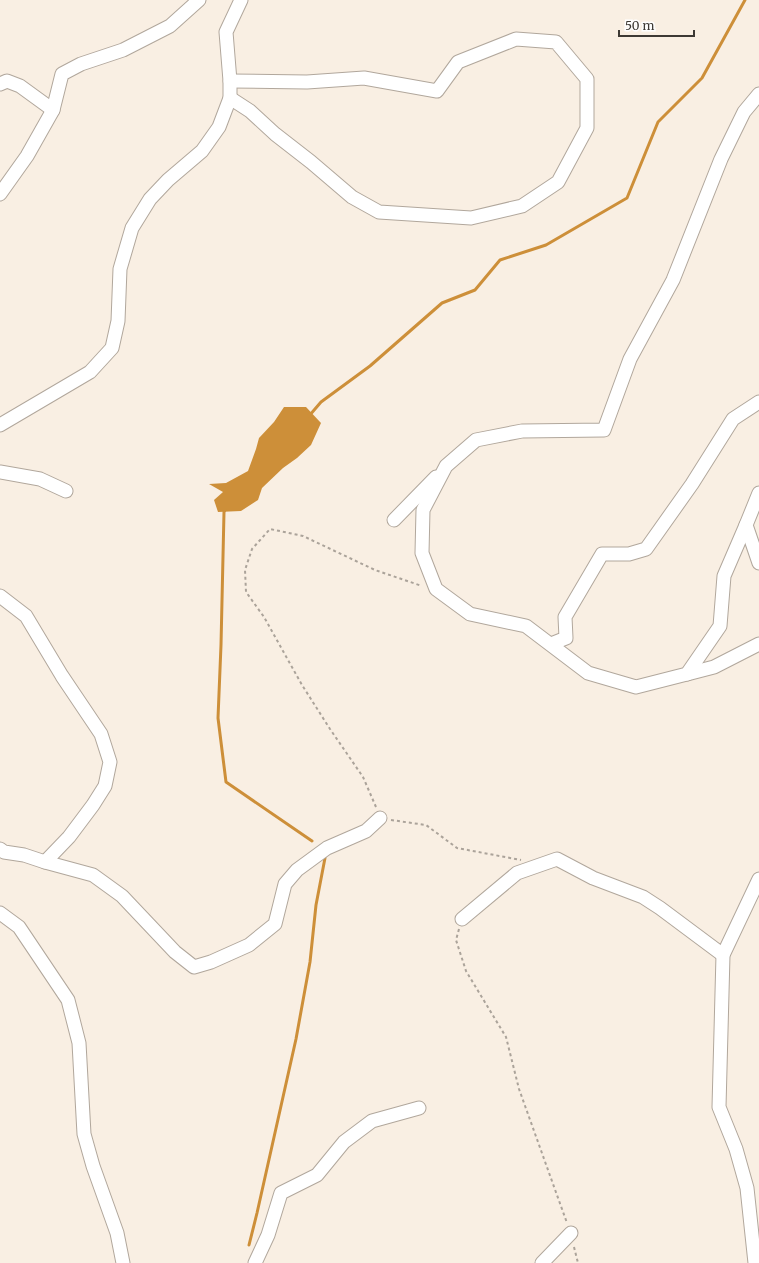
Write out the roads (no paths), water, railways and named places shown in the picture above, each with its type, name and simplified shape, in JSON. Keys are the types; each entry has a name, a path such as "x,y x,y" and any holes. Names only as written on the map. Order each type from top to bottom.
{"street":[{"path":"0,194 27,156 53,110 62,74 81,64 124,50 170,26 199,0"},
{"path":"0,425 90,372 112,348 118,321 120,269 132,228 150,199 168,180 202,151 219,127 230,98 226,32 241,0"},
{"path":"230,81 307,82 364,78 437,91 458,62 516,39 556,42 587,79 587,128 558,182 522,206 471,218 379,212 352,198 311,162 275,134 250,110 230,98"},
{"path":"0,84 6,81 20,86 53,110"},
{"path":"394,520 446,466 476,440 522,431 604,430 630,359 673,280 721,159 744,112 759,94"},
{"path":"551,644 566,638 565,617 602,554 629,554 646,549 692,484 733,419 759,402"},
{"path":"446,466 423,510 422,553 436,589 470,614 526,626 588,673 636,687 714,667 759,644"},
{"path":"0,472 40,479 66,491"},
{"path":"687,674 720,626 724,576 759,493"},
{"path":"746,525 759,563"},
{"path":"0,596 26,616 62,676 100,734 110,762 105,786 93,805 68,837 45,862"},
{"path":"0,849 4,852 24,855 93,875 122,896 175,952 194,967 211,962 249,945 275,924 285,884 297,870 328,848 366,832 380,818"},
{"path":"462,919 517,873 557,859 593,878 643,897 723,955"},
{"path":"755,1263 747,1188 736,1149 719,1107 723,955 759,879"},
{"path":"0,912 19,927 68,1000 79,1043 84,1134 93,1166 117,1233 123,1263"},
{"path":"255,1263 268,1236 281,1193 317,1175 344,1142 372,1121 419,1108"},
{"path":"542,1263 571,1233"}],"waterway":[{"path":"309,416 321,402 370,366 442,303 475,290 500,260 546,245 627,198 658,122 702,78 745,0"},
{"path":"225,510 218,718 226,782 312,841"},
{"path":"249,1245 296,1039 310,962 316,905 325,858"}]}
